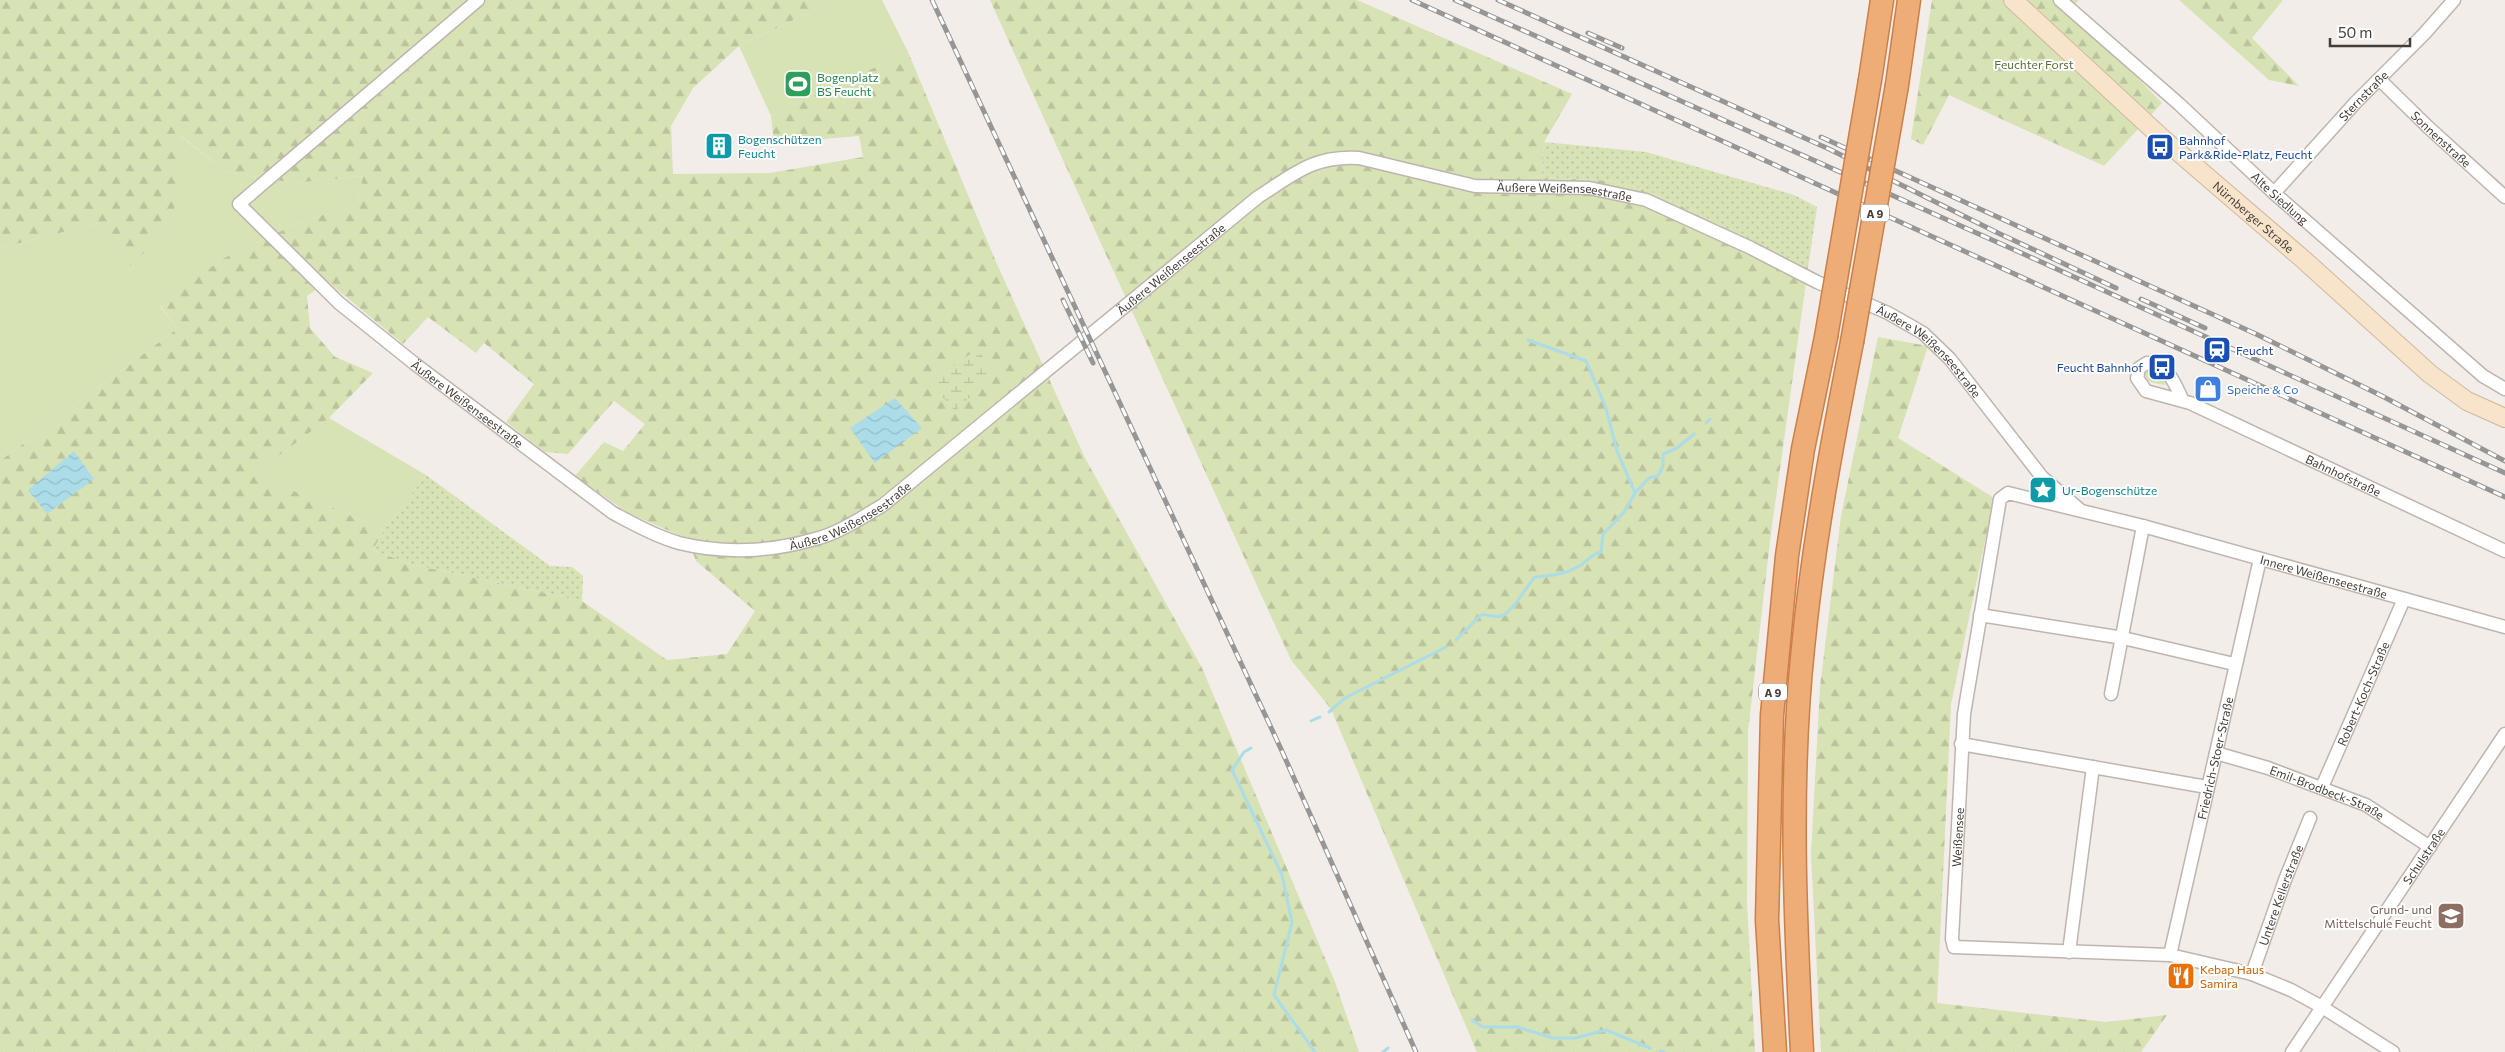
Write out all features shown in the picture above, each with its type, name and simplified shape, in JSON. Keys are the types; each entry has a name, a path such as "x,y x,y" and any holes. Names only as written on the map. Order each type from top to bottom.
{"highway":[{"name":"A 9","path":"1774,1052 1767,920 1772,715 1788,546 1802,449 1826,337 1882,0"},
{"name":"A 9","path":"1802,1052 1794,850 1802,649 1829,458 1852,342 1897,85 1909,0"}],"main road":[{"name":"Nürnberger Straße","path":"2013,0 2168,143 2304,260 2430,374 2467,401 2505,418"}],"street":[{"name":"Äußere Weißenseestraße","path":"478,0 239,204 339,303 397,349 613,512 648,532 678,542 708,549 775,548 816,539 853,523 883,505 1258,197 1308,164 1341,157 1359,158 1475,186 1603,190 1646,200 1751,248 1817,282 1888,313 1923,333 1950,359 2042,477 2080,510"},
{"name":"Alte Siedlung","path":"2060,0 2179,104 2274,193 2483,376 2505,389"},
{"name":"Sternstraße","path":"2274,193 2356,102 2380,80 2454,0"},
{"name":"Sonnenstraße","path":"2380,80 2434,134 2505,197"},
{"name":"Bahnhofstraße","path":"2182,399 2505,551"},
{"name":"Innere Weißenseestraße","path":"1961,744 1964,714 2000,499 2008,493 2143,526 2505,627"},
{"path":"2111,694 2143,526"},
{"name":"Friedrich-Stoer-Straße","path":"2170,955 2216,753 2234,664 2260,559"},
{"name":"Robert-Koch-Straße","path":"2322,787 2404,599"},
{"path":"1980,615 2123,638 2234,664"},
{"name":"Schulstraße","path":"2292,1052 2505,734"},
{"path":"1961,744 2207,786"},
{"name":"Weißensee","path":"1961,744 1952,939 1954,947 2170,955"},
{"name":"Emil-Brodbeck-Straße","path":"2216,753 2322,787 2366,806 2430,847"},
{"path":"2069,952 2093,767"},
{"name":"Untere Kellerstraße","path":"2252,974 2285,880 2310,818"},
{"path":"2170,955 2252,974 2291,990 2322,1007 2393,1052"}],"green space":[{"path":"0,0 835,0 739,46 693,88 671,126 673,174 770,173 863,157 859,136 774,143 771,116 908,52 996,262 1085,458 1202,668 1335,982 1359,1052 0,1052 0,461 177,329 160,305 222,259 296,224 357,203 363,176 294,183 227,172 181,136 173,223 131,266 99,223 0,248","holes":["327,281 403,344 428,317 476,353 484,343 534,384 506,422 545,452 568,454 614,401 645,424 623,451 604,442 575,476 628,513 688,539 696,561 755,611 727,654 667,660 582,601 410,564 373,550 384,530 254,474 329,418 373,373 335,357 310,328 307,296"]},
{"name":"Bogenplatz BS Feucht","path":"835,0 882,0 908,52 771,116 739,46"},
{"path":"990,0 1357,0 1572,94 1544,142 1542,177 1614,181 1650,191 1808,268 1771,533 1748,731 1747,903 1755,1052 1477,1052 1331,709 1291,660"},
{"name":"Feuchter Forst","path":"1932,0 2079,0 2070,9 2162,103 2104,166 1949,95 1923,145 1911,139"},
{"path":"2179,0 2283,0 2252,38 2299,86 2269,80"},
{"path":"180,136 227,172 294,183 363,176 357,203 296,224 222,259 160,306 177,329 0,461 0,248 99,223 131,265 173,223"},
{"path":"1544,142 1646,152 1794,195 1817,207 1808,268 1650,191 1614,181 1542,177"},
{"path":"1878,337 1928,346 1898,438 1994,498 1951,704 1937,1003 2106,1022 2167,1015 2141,1052 1821,1052 1811,854 1820,687 1841,516"},
{"path":"977,349 995,373 955,411 930,383"},
{"path":"2148,368 2159,373 2166,385 2147,380 2145,373"},
{"path":"329,418 426,475 384,530 254,474"},
{"path":"426,475 550,566 572,567 583,576 582,601 410,564 373,550 384,530"}],"water":[{"path":"895,398 922,428 875,463 850,428"},
{"path":"74,451 94,479 47,514 28,490"}],"waterway":[{"path":"1528,340 1586,361 1606,408 1617,451 1635,493"},
{"path":"1706,423 1710,419"},
{"path":"1456,640 1481,615 1499,616 1505,614 1535,577 1570,571 1601,552 1603,534 1625,511 1635,493 1649,478 1658,476 1663,466 1663,454 1677,448 1694,434"},
{"path":"1329,712 1345,698 1446,647"},
{"path":"1311,721 1320,717"},
{"path":"1251,748 1244,752 1232,770 1282,875 1292,922 1274,995 1315,1052"},
{"path":"1472,1020 1483,1027 1517,1027 1553,1038 1575,1038 1606,1030 1650,1048"},
{"path":"1383,1052 1388,1048"},
{"path":"1660,1051 1664,1052"}],"railway":[{"path":"932,0 1281,749 1416,1052"},
{"path":"1412,0 2505,497"},
{"path":"1455,0 2017,251 2505,473"},
{"path":"1498,0 1829,149 1998,233 2116,288"},
{"path":"1588,33 1622,48"},
{"path":"1821,137 2256,334 2382,396 2505,461"},
{"path":"2141,299 2205,328"},
{"path":"1063,300 1093,363"}],"place":[{"name":"Bogenplatz BS Feucht","path":"798,84"},
{"name":"Bogenschützen Feucht","path":"719,146"},
{"name":"Bahnhof Park&Ride-Platz, Feucht","path":"2160,147"},
{"name":"Feucht","path":"2217,350"},
{"name":"Feucht Bahnhof","path":"2162,367"},
{"name":"Speiche & Co","path":"2208,389"},
{"name":"Ur-Bogenschütze","path":"2043,490"},
{"name":"Grund- und Mittelschule Feucht","path":"2451,916"},
{"name":"Kebap Haus Samira","path":"2181,976"}]}
